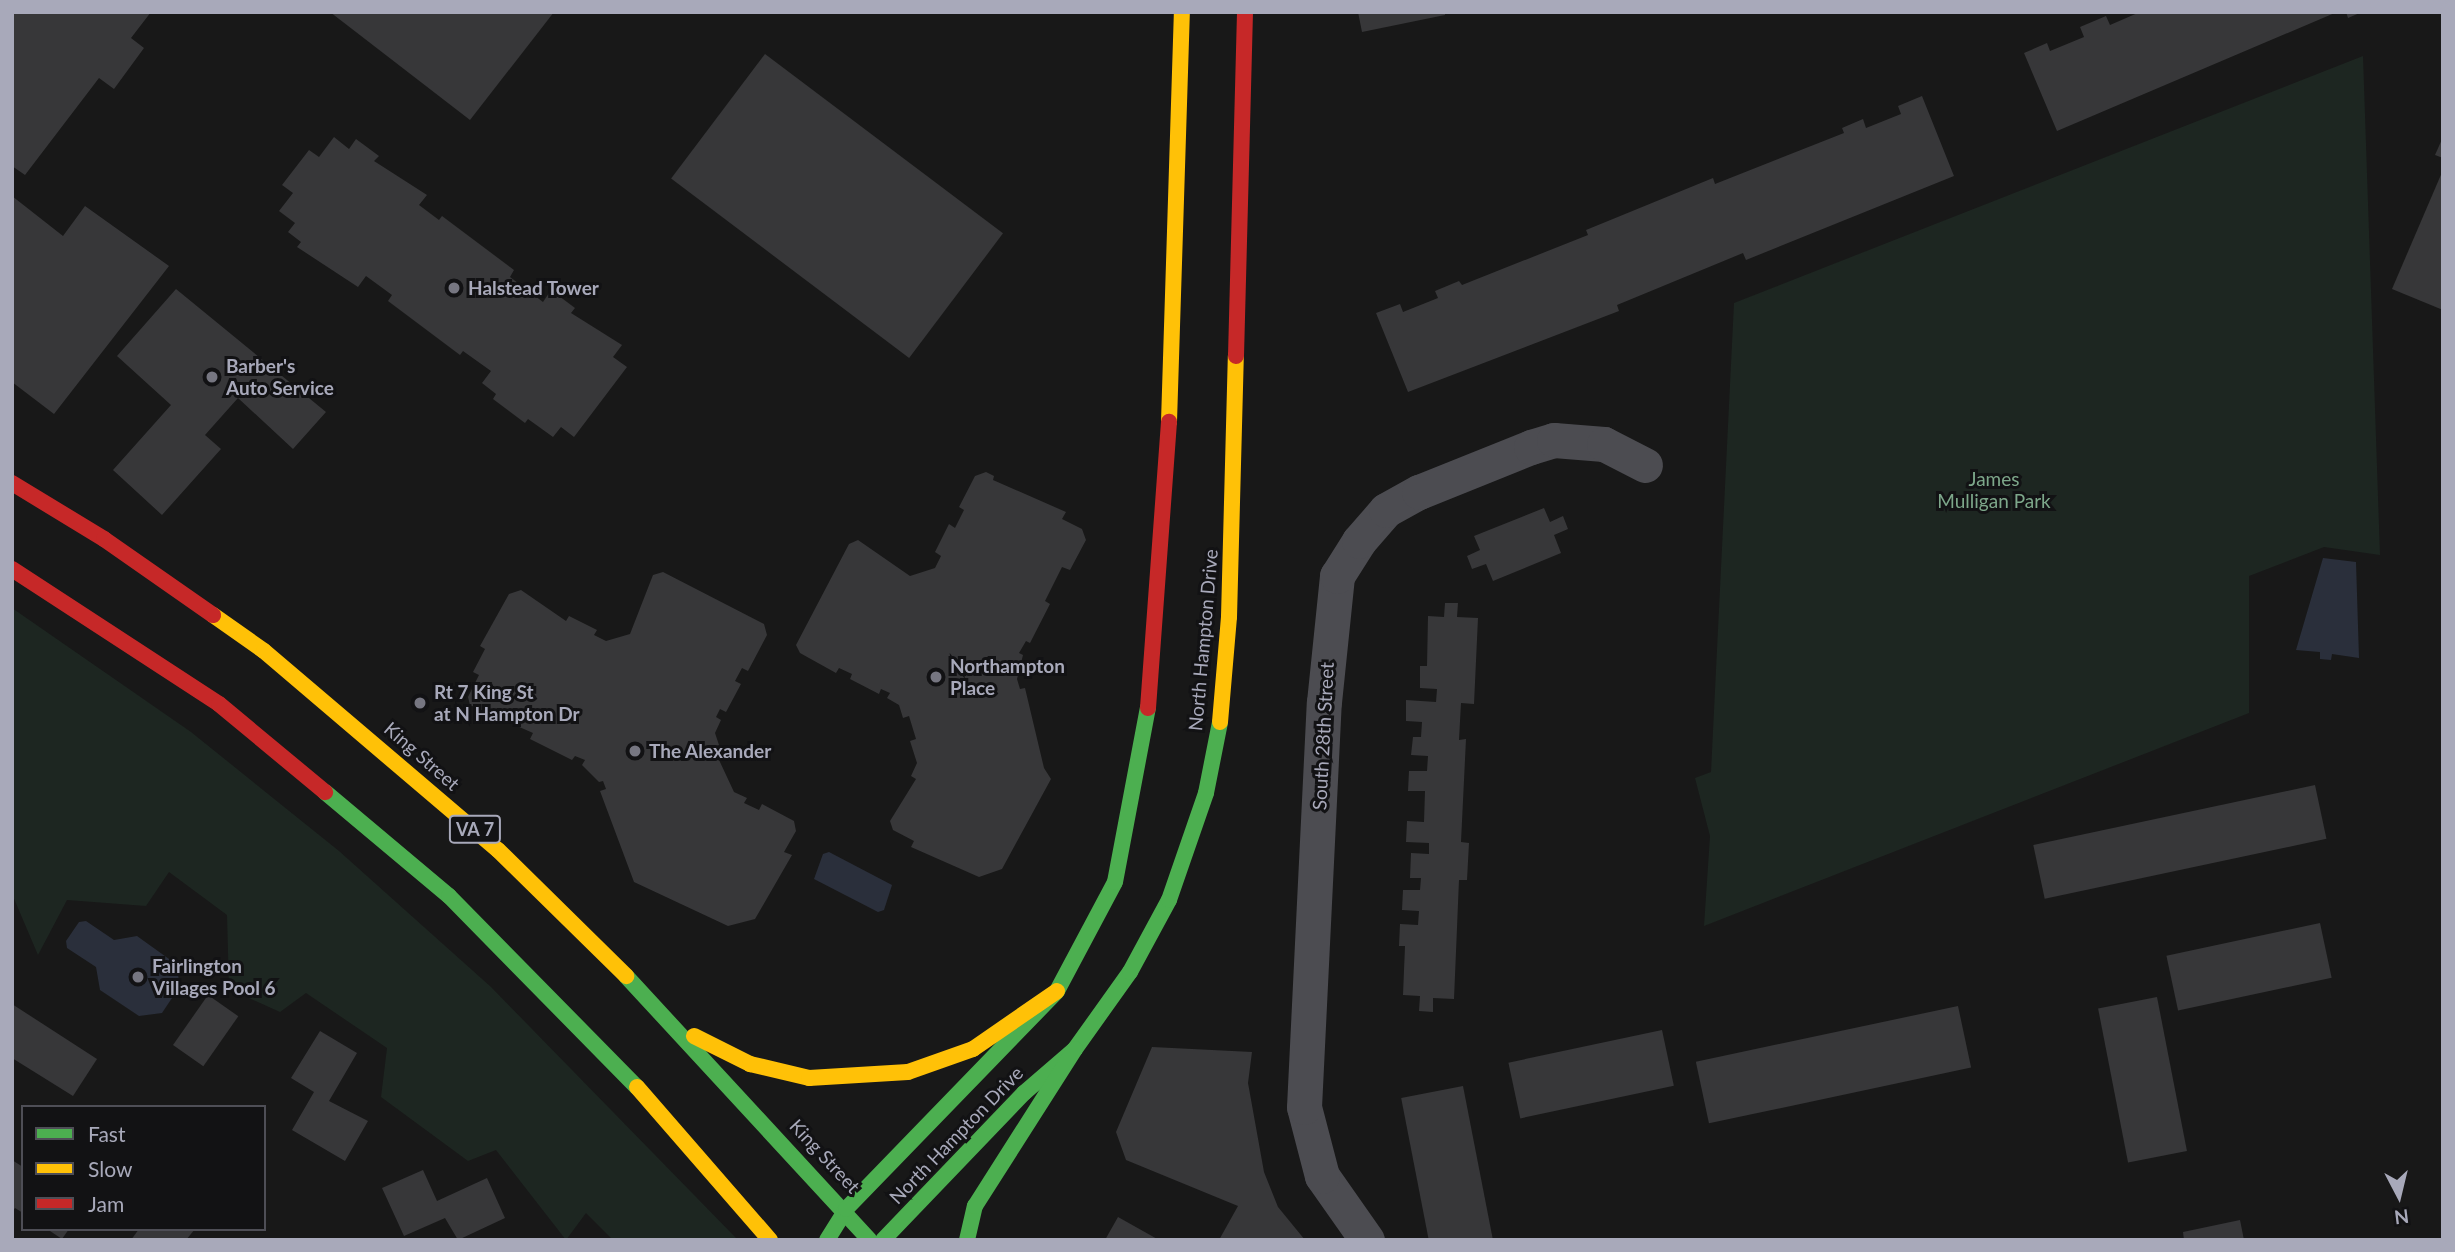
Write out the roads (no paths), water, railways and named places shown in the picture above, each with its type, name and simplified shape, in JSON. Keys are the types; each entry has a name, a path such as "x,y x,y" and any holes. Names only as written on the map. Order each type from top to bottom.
{"main road":[{"name":"North Hampton Drive","path":"827,1240 846,1209 1057,991 1115,881 1148,712 1169,428 1182,12"},
{"name":"North Hampton Drive","path":"883,1240 1024,1093 1075,1049 1130,972 1169,900 1206,793 1222,710 1237,428 1245,12"},
{"name":"King Street","path":"12,483 104,539 264,651 325,700 498,850 670,1024 846,1209 870,1240"},
{"path":"12,569 219,704 449,896 645,1095 770,1240"},
{"path":"670,1024 750,1064 809,1078 856,1077 908,1072 973,1049 1057,991"},
{"path":"967,1240 975,1206 1075,1049"}],"street":[{"name":"South 28th Street","path":"1367,1240 1322,1176 1304,1107 1324,702 1337,576 1359,541 1385,510 1441,482 1531,447 1554,440 1604,444 1645,464"}],"water":[{"path":"2323,558 2356,562 2359,658 2332,654 2331,660 2320,659 2320,652 2296,650"},
{"path":"829,852 892,885 884,910 878,912 814,879 823,854"},
{"name":"Fairlington Villages Pool 6","path":"86,921 114,940 137,936 176,964 180,986 162,1013 139,1016 100,990 96,967 67,948 66,941 79,922"}],"place":[{"name":"Halstead Tower","path":"454,288"},
{"name":"Barber's Auto Service","path":"212,377"},
{"name":"Northampton Place","path":"936,677"},
{"name":"Rt 7 King St at N Hampton Dr","path":"420,703"},
{"name":"The Alexander","path":"635,751"},
{"name":"Fairlington Villages Pool 6","path":"138,977"}],"park label":[{"name":"James Mulligan Park","path":"1994,490"}]}
